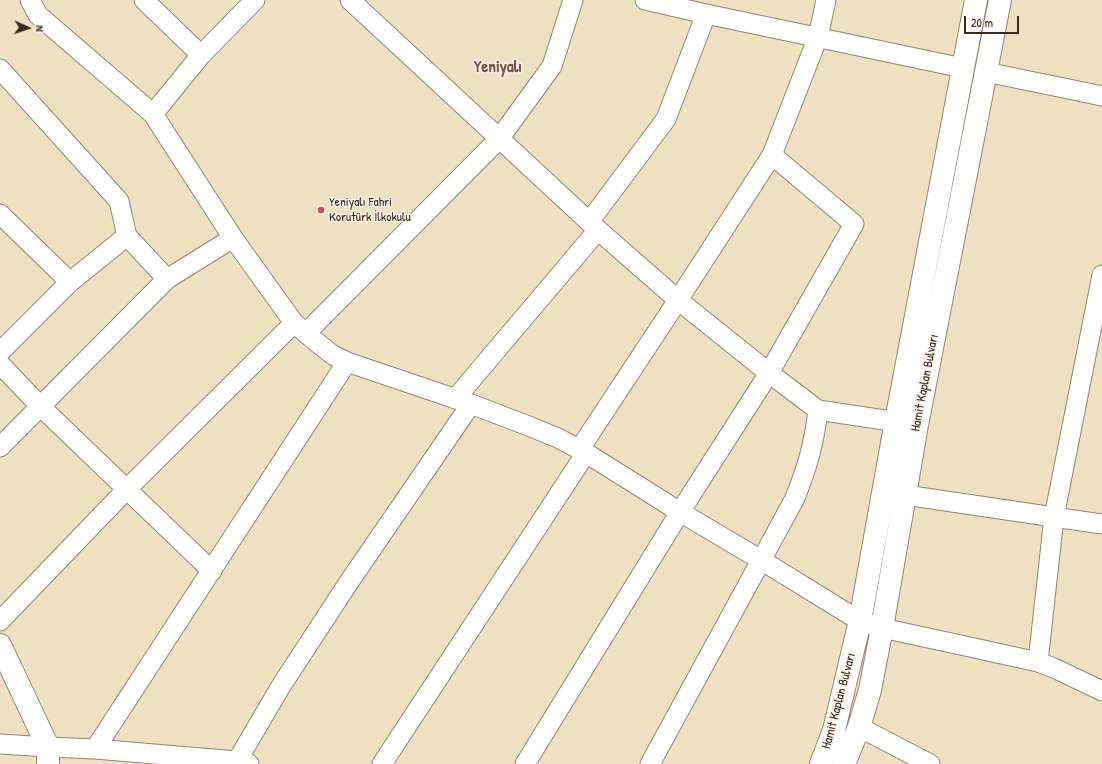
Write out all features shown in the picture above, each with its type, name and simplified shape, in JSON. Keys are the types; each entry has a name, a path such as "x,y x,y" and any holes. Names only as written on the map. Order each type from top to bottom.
{"main road":[{"name":"Hamit Kaplan Bulvarı","path":"821,764 834,730 860,621 896,421 976,0"},
{"name":"Hamit Kaplan Bulvarı","path":"844,764 860,727 870,690 917,425 1000,0"},
{"path":"0,645 48,756"}],"street":[{"path":"30,0 38,15 153,114 233,238 300,328 333,355 347,362 463,402 558,438 860,621 882,628 1038,662 1102,691"},
{"path":"144,0 201,55"},
{"path":"153,114 201,55 255,0"},
{"path":"350,0 593,226 678,300 818,410 917,425"},
{"path":"0,621 127,489 300,328 499,139 552,66 573,0"},
{"path":"645,0 962,68"},
{"path":"382,764 772,155 818,37 826,0"},
{"path":"0,744 48,756 95,749 243,763 281,686 341,595 463,402 593,226 666,118 706,14"},
{"path":"0,69 119,201 127,236 168,279"},
{"path":"986,72 1102,96"},
{"path":"525,764 680,512 769,373 854,224 772,155"},
{"path":"0,214 70,282"},
{"path":"0,352 70,282 127,236"},
{"path":"0,447 168,279 233,238"},
{"path":"1038,662 1054,517 1102,275"},
{"path":"95,749 347,362"},
{"path":"0,364 40,406 212,571"},
{"path":"650,764 794,500 810,456 818,410"},
{"path":"905,495 1102,524"},
{"path":"860,727 930,764"}],"place":[{"name":"Yeniyalı Fahri Korutürk İlkokulu","path":"321,210"}],"district":[{"name":"Yeniyalı","path":"498,67"}]}
